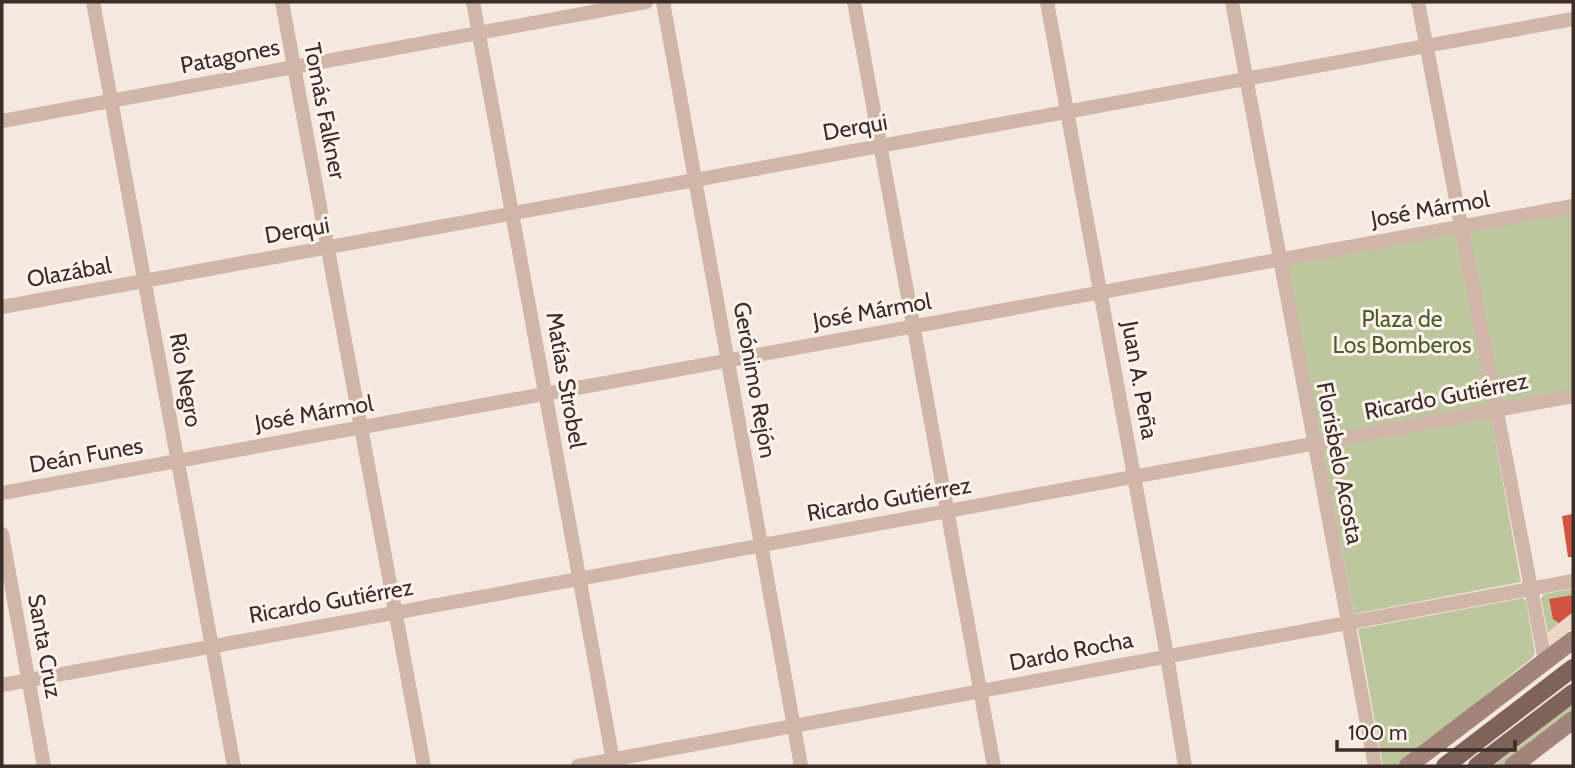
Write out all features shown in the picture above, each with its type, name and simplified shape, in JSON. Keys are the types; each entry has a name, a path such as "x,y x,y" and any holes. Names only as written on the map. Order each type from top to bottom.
{"main road":[{"path":"1408,766 1573,640"},
{"path":"1445,766 1573,668"},
{"path":"1477,766 1573,692"},
{"path":"1513,766 1573,720"}],"street":[{"name":"Río Negro","path":"93,2 234,766"},
{"name":"Tomás Falkner","path":"282,2 424,766"},
{"name":"Matías Strobel","path":"473,2 613,763"},
{"name":"Patagones","path":"2,121 646,2"},
{"name":"Gerónimo Rejón","path":"663,2 801,766"},
{"path":"854,2 994,766"},
{"name":"Juan A. Peña","path":"1047,2 1185,766"},
{"name":"Florisbelo Acosta","path":"1232,2 1374,766"},
{"path":"1418,2 1545,661"},
{"name":"Derqui","path":"145,281 1573,19"},
{"name":"José Mármol","path":"178,461 1573,206"},
{"name":"Olazábal","path":"2,307 145,281"},
{"name":"Ricardo Gutiérrez","path":"2,685 1573,396"},
{"name":"Deán Funes","path":"2,494 178,461"},
{"name":"Santa Cruz","path":"2,534 44,766"},
{"name":"Dardo Rocha","path":"578,766 613,763 794,726 1573,581"}],"green space":[{"name":"Plaza de Los Bomberos","path":"1573,208 1573,392 1315,440 1286,260"},
{"path":"1491,417 1521,582 1354,614 1322,449"},
{"path":"1573,589 1573,627 1550,645 1541,599 1544,594"},
{"path":"1523,598 1526,601 1535,653 1532,658 1398,766 1383,766 1358,629"},
{"path":"1573,704 1573,713 1504,766 1493,766"}],"shaded area":[{"path":"1573,612 1573,627 1550,645 1547,633"}],"building":[{"path":"1573,514 1573,557 1568,557 1562,516"},
{"path":"1573,595 1573,612 1559,623 1553,619 1549,599"}]}
